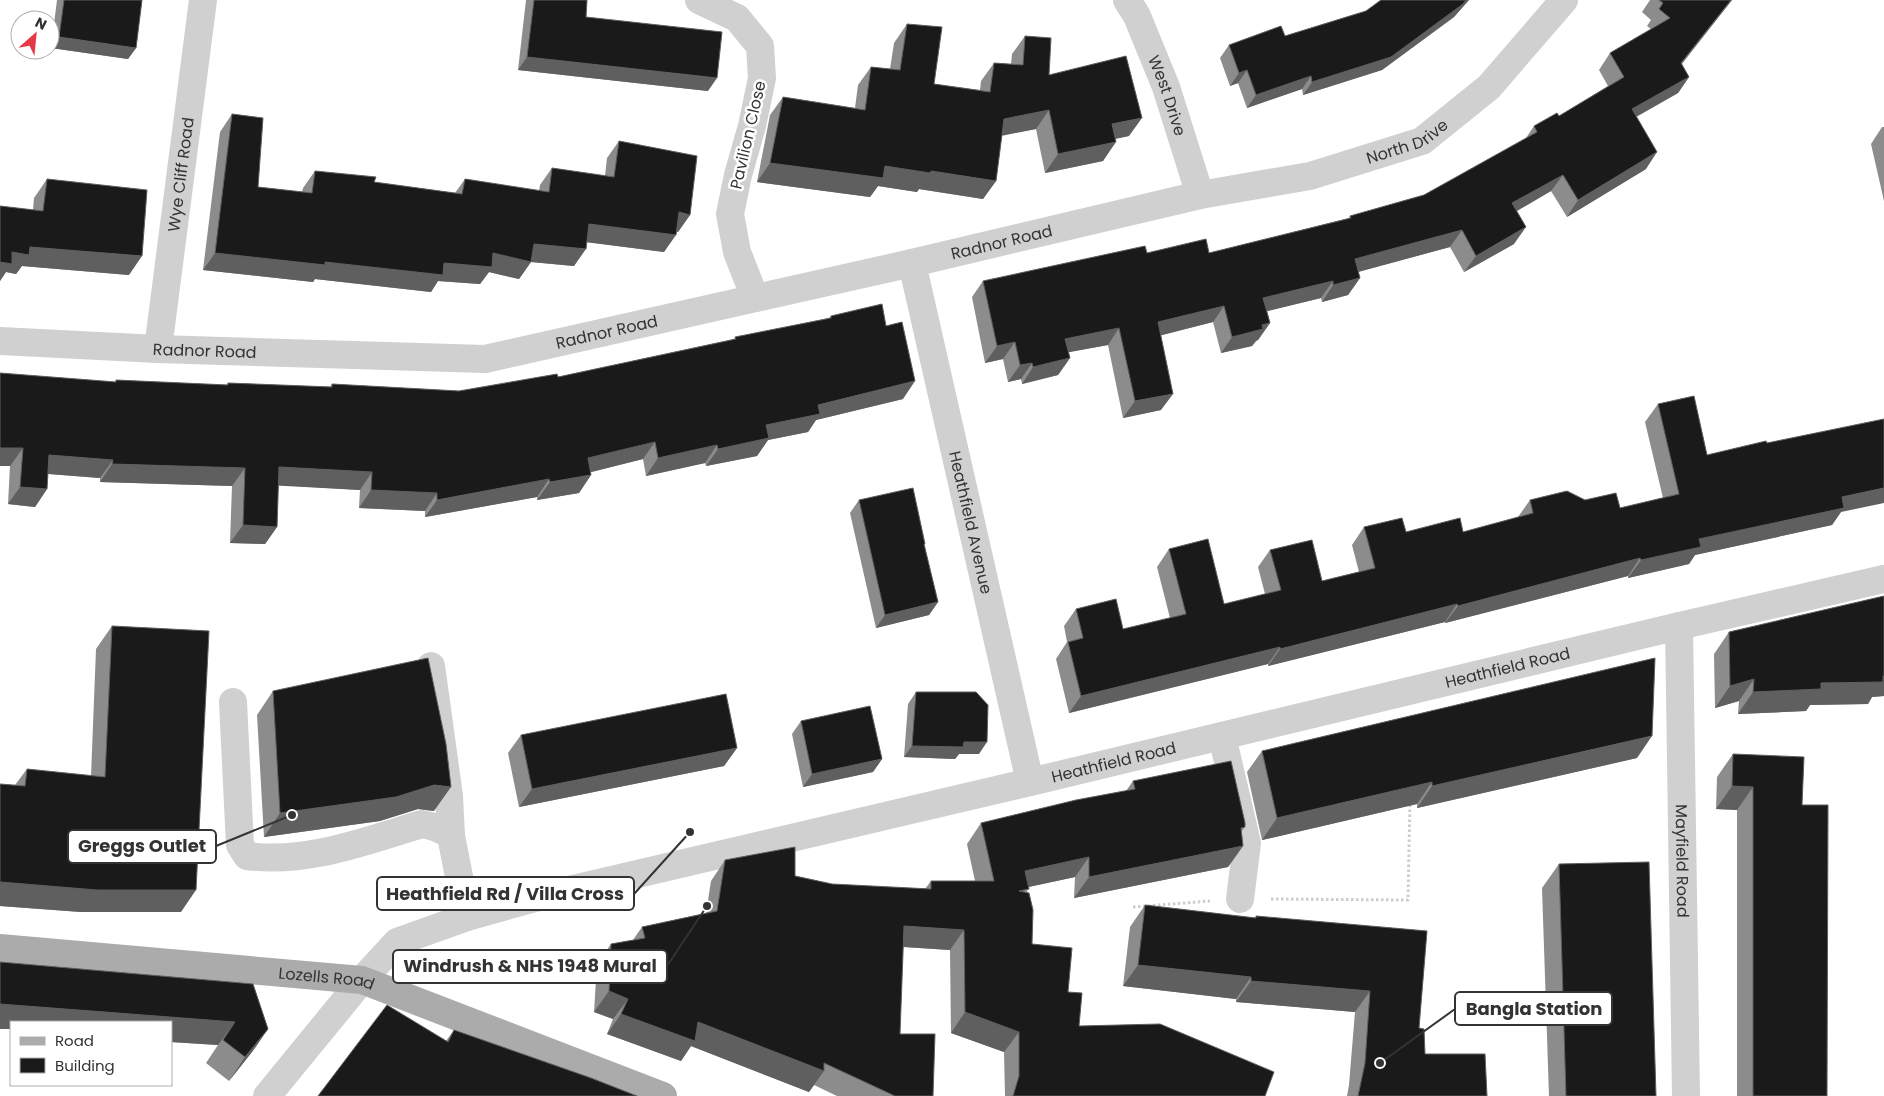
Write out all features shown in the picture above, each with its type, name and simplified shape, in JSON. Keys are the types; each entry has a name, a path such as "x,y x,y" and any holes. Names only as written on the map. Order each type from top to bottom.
{"main road":[{"name":"Lozells Road","path":"0,948 362,980 663,1096"}],"street":[{"name":"Wye Cliff Road","path":"158,349 203,0"},
{"name":"Pavilion Close","path":"699,0 737,18 760,46 762,78 730,214 737,252 755,298"},
{"name":"West Drive","path":"1126,0 1137,16 1166,87 1200,195"},
{"name":"North Drive","path":"1200,195 1310,176 1422,141 1489,87 1564,0"},
{"name":"Radnor Road","path":"0,341 158,349 485,359 912,263 1200,195"},
{"name":"Heathfield Avenue","path":"912,263 1030,782"},
{"name":"Heathfield Road","path":"267,1096 362,980 397,942 467,917 535,898 1884,579"},
{"name":"Mayfield Road","path":"1679,626 1686,1096"},
{"path":"431,666 450,796 451,836 467,917"},
{"path":"233,702 240,845 247,856 281,859 324,853 422,824 441,829 451,836"},
{"path":"1222,736 1247,843 1240,899"}],"path":[{"path":"1408,900 1410,795"}],"building":[{"path":"64,0 142,0 136,48 60,37"},
{"path":"534,0 587,0 586,17 722,32 717,78 527,57"},
{"path":"1381,0 1466,0 1391,57 1312,82 1311,76 1256,95 1247,70 1239,73 1229,45 1281,26 1285,36 1366,11"},
{"path":"1659,0 1731,0 1681,63 1689,77 1632,109 1657,152 1578,200 1563,175 1512,203 1526,227 1476,256 1462,230 1355,259 1360,278 1333,285 1333,281 1263,298 1270,323 1262,325 1263,329 1232,337 1224,306 1158,322 1173,394 1135,401 1119,328 1065,339 1070,358 1033,367 1032,363 1020,365 1015,342 997,346 983,281 1145,246 1147,253 1206,239 1209,253 1351,218 1350,216 1424,195 1537,132 1534,126 1557,113 1559,116 1624,77 1610,53 1670,18 1659,9 1663,3"},
{"path":"907,24 942,27 934,84 990,92 994,63 1023,65 1025,36 1051,38 1049,75 1126,56 1142,118 1112,124 1116,142 1058,154 1049,110 1004,119 996,181 885,166 883,178 770,163 783,97 865,110 871,67 900,70"},
{"path":"232,114 263,118 258,187 312,193 315,171 376,177 374,182 462,194 465,179 549,192 552,168 614,177 619,141 697,156 690,215 679,212 676,235 589,224 586,249 534,244 531,262 493,253 492,267 444,263 443,275 325,262 325,265 215,253"},
{"path":"47,179 147,190 142,256 30,247 29,255 12,252 12,264 0,262 0,206 43,211"},
{"path":"882,304 886,326 902,322 915,381 818,405 820,414 766,425 769,438 718,449 717,445 658,458 655,442 588,458 591,475 550,482 549,479 437,500 437,493 371,490 372,472 279,467 277,527 243,525 245,468 112,464 113,460 49,455 47,489 20,487 23,448 0,448 0,373 116,382 116,380 332,387 332,384 459,391 557,374 558,377 736,339 735,337 831,318 831,316"},
{"path":"1694,396 1707,455 1766,441 1767,443 1884,419 1884,488 1842,497 1844,508 1699,539 1701,547 1641,560 1640,558 1458,606 1457,604 1280,649 1280,647 1081,696 1068,642 1083,638 1076,609 1116,599 1123,629 1186,614 1169,549 1208,539 1224,604 1281,590 1270,550 1312,540 1322,581 1375,568 1364,527 1402,518 1406,532 1460,518 1463,532 1533,513 1530,500 1567,491 1585,500 1616,493 1620,508 1679,494 1658,404"},
{"path":"913,488 938,602 885,615 859,500"},
{"path":"1884,596 1883,682 1821,683 1821,689 1753,692 1754,679 1730,686 1729,632"},
{"path":"112,626 209,631 196,890 97,890 0,882 0,784 25,786 27,769 105,777"},
{"path":"428,658 446,744 451,787 434,785 396,797 280,813 273,691"},
{"path":"1655,658 1652,736 1432,786 1432,782 1277,818 1262,751"},
{"path":"916,692 976,692 988,705 987,742 964,742 963,747 912,746"},
{"path":"726,694 737,748 532,789 521,735"},
{"path":"870,706 882,759 812,774 801,721"},
{"path":"1733,754 1804,757 1802,805 1828,805 1827,1096 1753,1096 1753,787 1732,786"},
{"path":"1231,761 1245,823 1245,827 1241,828 1243,846 1089,877 1089,857 1025,871 1029,889 1019,891 1029,893 1033,910 1032,944 1072,948 1068,992 1082,993 1079,1026 1160,1024 1274,1072 1265,1096 1013,1096 1019,1076 1019,1032 965,1012 964,930 904,926 900,1034 935,1034 933,1096 895,1096 824,1063 824,1071 698,1022 695,1041 621,1014 628,999 609,991 611,944 645,938 642,927 717,911 725,860 795,847 795,876 832,884 931,889 931,881 994,881 981,823 1076,800 1135,789 1133,781"},
{"path":"1649,862 1656,1096 1566,1096 1559,864"},
{"path":"1145,905 1256,918 1256,916 1427,931 1419,1028 1424,1029 1425,1054 1485,1054 1487,1096 1358,1096 1365,1063 1370,991 1251,981 1251,977 1138,965"},
{"path":"0,962 253,984 268,1029 245,1057 223,1040 235,1022 0,1004"},
{"path":"387,1005 448,1042 454,1030 637,1096 318,1096"}],"place":[{"name":"Greggs Outlet","path":"292,815"},
{"name":"Heathfield Rd / Villa Cross","path":"690,832"},
{"name":"Windrush & NHS 1948 Mural","path":"707,906"},
{"name":"Bangla Station","path":"1380,1063"}]}
